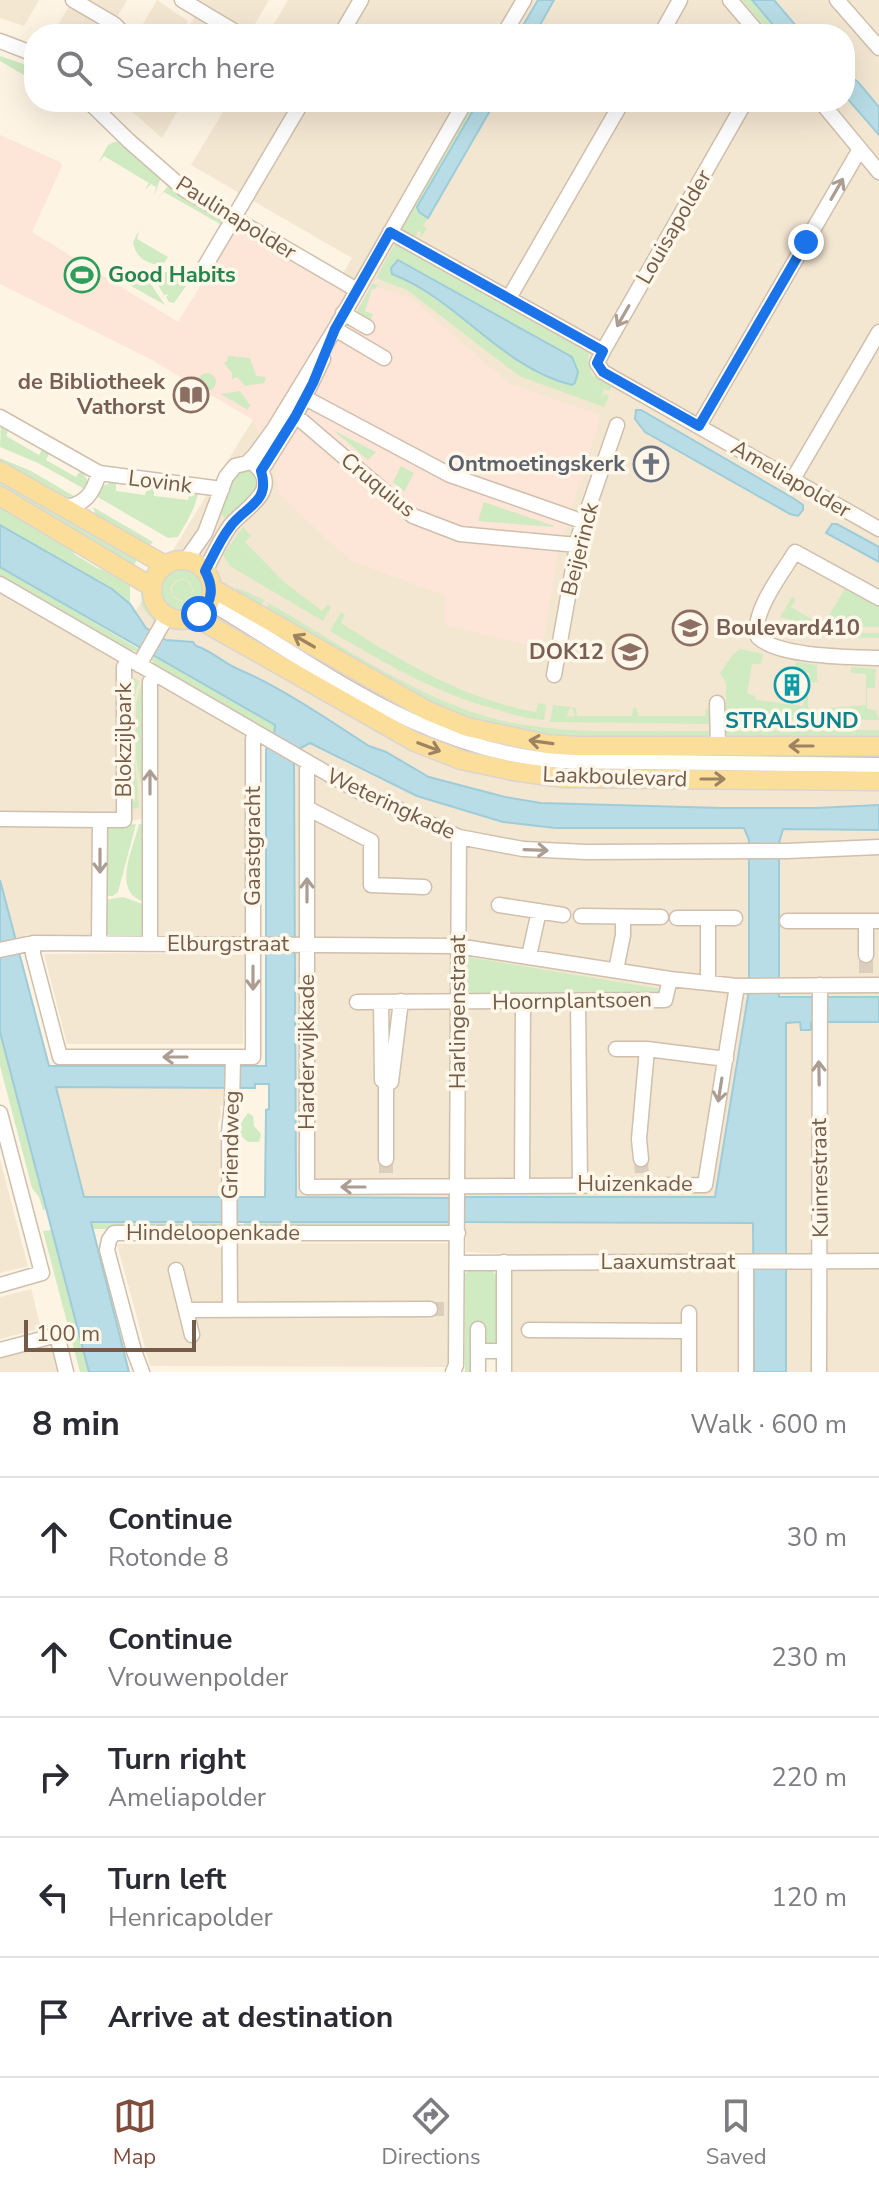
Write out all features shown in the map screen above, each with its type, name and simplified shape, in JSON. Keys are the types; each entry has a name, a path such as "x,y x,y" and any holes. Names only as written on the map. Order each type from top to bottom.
{"main road":[{"path":"0,471 165,565"},
{"path":"0,496 152,587"},
{"path":"186,560 208,587 195,617 183,620 167,616 156,605 152,587 155,576 165,565 186,560"},
{"name":"Laakboulevard","path":"208,587 401,697 467,727 547,744 879,746"},
{"name":"Laakboulevard","path":"195,617 415,742 461,760 563,778 879,781"}],"street":[{"path":"73,0 114,24"},
{"path":"182,0 222,24"},
{"path":"347,24 361,0"},
{"path":"510,24 524,0"},
{"path":"667,24 680,0"},
{"path":"730,0 750,24"},
{"path":"837,0 879,48"},
{"path":"0,41 24,50"},
{"name":"Paulinapolder","path":"96,112 111,133 182,188 357,290"},
{"path":"204,268 296,112"},
{"path":"208,587 231,525 259,499 264,484 261,471 343,313 459,112"},
{"path":"509,298 616,112"},
{"name":"Louisapolder","path":"603,351 739,112"},
{"path":"829,112 879,172"},
{"path":"699,426 860,149"},
{"path":"390,232 603,351"},
{"path":"343,313 367,327"},
{"path":"335,329 384,358"},
{"path":"793,479 879,332"},
{"name":"Ameliapolder","path":"603,351 597,363 603,372 879,529"},
{"name":"Cruquius","path":"300,396 450,475 584,522"},
{"path":"186,560 197,547 215,513 229,471 247,463 290,414"},
{"name":"Cruquius","path":"290,414 413,516 460,534 577,545"},
{"name":"Lovink","path":"0,417 99,473 222,489"},
{"name":"Beijerinck","path":"554,675 577,545 617,425"},
{"path":"247,463 261,471"},
{"name":"Lovink","path":"87,500 99,473"},
{"path":"62,508 87,500 96,528"},
{"path":"215,513 220,520 231,525"},
{"path":"879,598 795,552 756,625 758,637 770,645 818,655 879,658"},
{"name":"Weteringkade","path":"0,584 138,658 155,674 356,790 459,837 523,849 586,852 787,851 879,847"},
{"name":"Laakboulevard","path":"208,587 281,648 394,715 466,743 514,755 562,761 879,765"},
{"name":"Blokzijlpark","path":"99,943 100,820 124,820 124,667 138,658 167,616"},
{"name":"Laakboulevard","path":"239,642 281,648"},
{"name":"Blokzijlpark","path":"150,944 150,682 155,674"},
{"path":"717,703 718,746"},
{"name":"Gaastgracht","path":"233,1061 253,1057 253,739 257,733"},
{"name":"Laakboulevard","path":"850,765 879,753"},
{"name":"Harderwijkkade","path":"310,764 307,769 307,1187 386,1182 459,1194"},
{"path":"307,808 371,841 371,885 424,887"},
{"path":"0,819 100,820"},
{"name":"Harlingenstraat","path":"459,837 459,1194"},
{"path":"499,905 563,915"},
{"path":"529,956 539,911"},
{"path":"581,916 661,917"},
{"path":"616,970 623,917"},
{"path":"677,918 735,918"},
{"path":"708,918 708,983"},
{"path":"787,921 873,921 866,955"},
{"path":"33,943 33,954 60,1057 233,1061"},
{"name":"Elburgstraat","path":"4,949 33,943 457,946"},
{"name":"Hoornplantsoen","path":"457,946 670,979 742,986 782,985 819,989 870,981"},
{"name":"Hoornplantsoen","path":"357,1002 665,1000 670,979"},
{"name":"Huizenkade","path":"459,1194 522,1185 642,1181 705,1185 742,986"},
{"name":"Kuinrestraat","path":"819,989 819,1372"},
{"path":"386,1082 391,1082 401,1001"},
{"path":"381,1002 382,1080 386,1082 386,1159"},
{"path":"522,1185 523,1002"},
{"path":"578,1002 580,1184"},
{"path":"616,1049 647,1049 726,1059"},
{"path":"641,1159 639,1139 647,1049"},
{"name":"Griendweg","path":"230,1309 229,1132 233,1061"},
{"path":"0,1113 42,1273 0,1285"},
{"path":"453,1372 456,1365 453,1309 459,1194"},
{"name":"Hindeloopenkade","path":"142,1372 107,1250 111,1236 120,1232 230,1225 459,1226"},
{"name":"Laaxumstraat","path":"457,1263 879,1261"},
{"path":"504,1262 508,1330 504,1372"},
{"path":"746,1372 750,1262"},
{"path":"176,1270 192,1335"},
{"path":"186,1310 430,1309"},
{"path":"689,1313 689,1372"},
{"path":"478,1329 478,1372"},
{"path":"529,1330 689,1331"},
{"path":"0,1350 57,1335 66,1372"},
{"path":"478,1351 504,1351"}],"shaded area":[{"path":"0,0 39,0 24,26 0,18"},
{"path":"83,0 127,0 116,19"},
{"path":"157,0 188,21 186,24 143,24"},
{"path":"192,0 269,0 255,24 232,24"},
{"path":"288,0 879,0 879,1372 509,1372 510,1254 466,1252 465,1198 464,1203 448,1198 296,1197 294,764 302,729 124,630 352,258 191,165 223,112 855,112 855,24 274,24"},
{"path":"70,4 103,24 59,24"},
{"path":"196,14 213,24 190,24"},
{"path":"132,112 177,112 162,138"},
{"path":"0,135 60,162 62,166 32,232 178,322 235,230 335,276 409,296 508,383 601,415 558,553 542,648 449,626 446,623 446,596 351,561 279,494 273,462 253,420 152,360 0,284"},
{"path":"0,583 260,724 249,936 154,936 147,818 92,827 92,937 14,937 0,886"},
{"path":"44,954 245,955 243,1044 67,1044"},
{"path":"55,1087 225,1087 225,1105 220,1106 218,1123 218,1131 221,1131 221,1197 84,1197"},
{"path":"0,1159 28,1266 0,1273"},
{"path":"449,1243 446,1367 150,1366 117,1244"},
{"path":"31,1289 41,1328 0,1339 0,1297"},
{"path":"44,1344 54,1350 60,1372 0,1372 0,1356"}],"green space":[{"path":"742,0 751,0 771,24 762,24"},
{"path":"0,56 24,64 24,75 0,61"},
{"path":"465,112 472,112 417,207 428,218 423,226 427,228 420,239 421,232 418,231 415,237 400,228"},
{"path":"120,142 161,177 154,196 156,187 151,184 145,190 149,183 104,156 98,163 108,145"},
{"path":"170,184 223,220 218,231 220,224 164,192 158,198"},
{"path":"139,230 137,239 168,257 162,266 147,262 137,252 133,242"},
{"path":"395,244 589,353 592,375 612,386 609,391 606,390 581,375 604,389 601,399 604,394 609,396 604,407 519,376 407,290 376,278","holes":["398,260 467,298 570,385 521,362 437,299 392,274 391,268"]},
{"path":"162,271 184,276 187,282 182,283 186,286 174,303 169,302 166,297 169,294 164,295 155,280 156,274"},
{"path":"133,273 148,280 165,305 124,282 122,275"},
{"path":"373,283 384,289 377,286 372,289 365,311 373,314 370,321 357,311"},
{"path":"228,356 250,358 256,376 266,377 264,383 245,386 237,377 232,379 232,373 224,363"},
{"path":"207,373 216,382 207,391 198,382"},
{"path":"240,391 250,405 248,410 221,394"},
{"path":"1,423 9,429 6,436 39,455 43,448 50,452 46,460 76,477 81,470 88,481 86,490 38,463 0,447"},
{"path":"333,430 376,452 368,460"},
{"path":"0,458 31,471 79,499 69,502 0,468"},
{"path":"401,466 414,473 404,492 393,482"},
{"path":"247,468 256,474 257,489 229,519 224,517 220,512 228,486 235,475"},
{"path":"0,475 139,556 131,570 0,493"},
{"path":"116,483 116,491 145,495 147,487 154,487 154,496 188,500 190,492 198,493 178,537 168,538 96,496 103,486"},
{"path":"0,500 76,550 74,554 97,568 130,580 130,604 112,589 0,525"},
{"path":"484,502 554,526 478,521"},
{"path":"93,507 153,542 145,550 98,521"},
{"path":"243,527 251,536 245,542 284,582 322,611 328,604 331,607 323,621 230,566 223,555"},
{"path":"181,566 197,572 205,589 201,603 184,613 168,608 160,594 164,575","holes":["182,579 190,582 193,590 190,597 181,601 174,598 170,589 175,581"]},
{"path":"0,567 139,649 137,652 132,650 129,655 0,581"},
{"path":"182,580 189,583 192,590 189,597 182,600 175,597 172,590 175,583"},
{"path":"140,582 151,602 156,624 142,607"},
{"path":"846,587 879,606 879,627 822,627"},
{"path":"237,588 265,600 259,606 265,610 269,604 265,601 408,684 469,711 499,720 552,728 712,731 705,740 547,741 449,716 236,598"},
{"path":"792,597 796,599 791,607 820,624 819,627 780,617"},
{"path":"341,612 345,615 341,623 434,677 509,706 536,712 538,703 546,705 544,720 473,702 390,665 330,631"},
{"path":"823,632 879,633 879,638 822,637"},
{"path":"741,649 763,654 761,664 752,664 747,693 755,696 756,700 803,706 810,673 794,669 796,662 817,665 817,682 808,683 808,708 817,709 817,713 827,713 828,708 866,705 866,674 851,673 851,667 876,669 875,688 867,688 867,709 876,710 879,720 726,720 726,683 720,673 734,653"},
{"path":"153,655 275,725 273,734 151,668"},
{"path":"129,675 139,681 132,728 139,807 129,810 130,801 135,801 135,795 130,795"},
{"path":"142,682 146,684 144,785 141,784 136,757 136,704"},
{"path":"553,705 570,707 567,717 575,716 572,707 576,708 577,716 632,716 633,708 637,708 638,716 705,716 706,708 712,711 712,724 550,722"},
{"path":"879,730 879,743 728,738 724,731"},
{"path":"136,824 118,892 105,896 106,827"},
{"path":"139,824 143,824 145,902 134,897 126,879"},
{"path":"123,897 145,905 144,935 124,938 105,933 105,900"},
{"path":"467,957 661,989 660,994 467,995"},
{"path":"0,1032 46,1209 43,1210 32,1188 0,1066"},
{"path":"248,1113 253,1116 254,1126 261,1134 259,1142 248,1142 240,1135 241,1123"},
{"path":"92,1223 224,1223 224,1229 93,1229"},
{"path":"244,1223 449,1223 449,1229 244,1228"},
{"path":"52,1230 89,1372 80,1372 43,1231"},
{"path":"470,1269 491,1270 496,1275 496,1343 485,1345 482,1341 475,1372 465,1372 465,1274"}],"water":[{"path":"538,0 554,0 541,24 524,24"},
{"path":"752,0 774,0 794,24 772,24"},
{"path":"855,80 879,107 879,135 855,107"},
{"path":"472,112 489,112 428,218 417,207"},
{"path":"398,260 572,357 578,372 575,383 572,385 546,376 523,364 438,299 392,274 391,268"},
{"path":"636,410 641,410 793,498 803,505 803,510 798,516 790,514 645,432 635,419"},
{"path":"832,524 879,547 879,562 826,533"},
{"path":"0,525 112,589 130,604 146,628 166,640 193,642 288,695 369,746 386,752 429,777 541,803 722,808 879,805 879,830 783,829 779,843 779,997 879,997 879,1022 811,1022 811,1030 801,1030 800,1022 786,1023 786,1372 754,1372 753,1223 464,1222 464,1217 454,1222 239,1222 234,1218 225,1222 91,1222 129,1372 89,1372 0,1032 0,880 49,1066 266,1066 266,749 274,735 275,725 0,567","holes":["310,743 417,796 503,822 555,828 744,828 749,840 749,990 715,1197 465,1197 464,1203 448,1198 296,1197 294,764 297,750","255,1084 269,1084 265,1197 84,1197 56,1087 255,1088"]}],"tunnel":[{"path":"866,955 866,973"},
{"path":"386,1159 386,1177"},
{"path":"641,1159 642,1177"},
{"path":"430,1309 448,1309"}],"place":[{"name":"Good Habits","path":"82,275"},
{"name":"de Bibliotheek Vathorst","path":"191,395"},
{"name":"Ontmoetingskerk","path":"651,464"},
{"name":"Boulevard410","path":"690,628"},
{"name":"DOK12","path":"630,652"},
{"name":"STRALSUND","path":"792,685"}],"route":[{"path":"199,614 211,598 212,588 205,571 231,525 259,499 264,484 261,471 295,417 335,329 390,232 603,351 597,363 600,370 699,426 806,242"}]}
